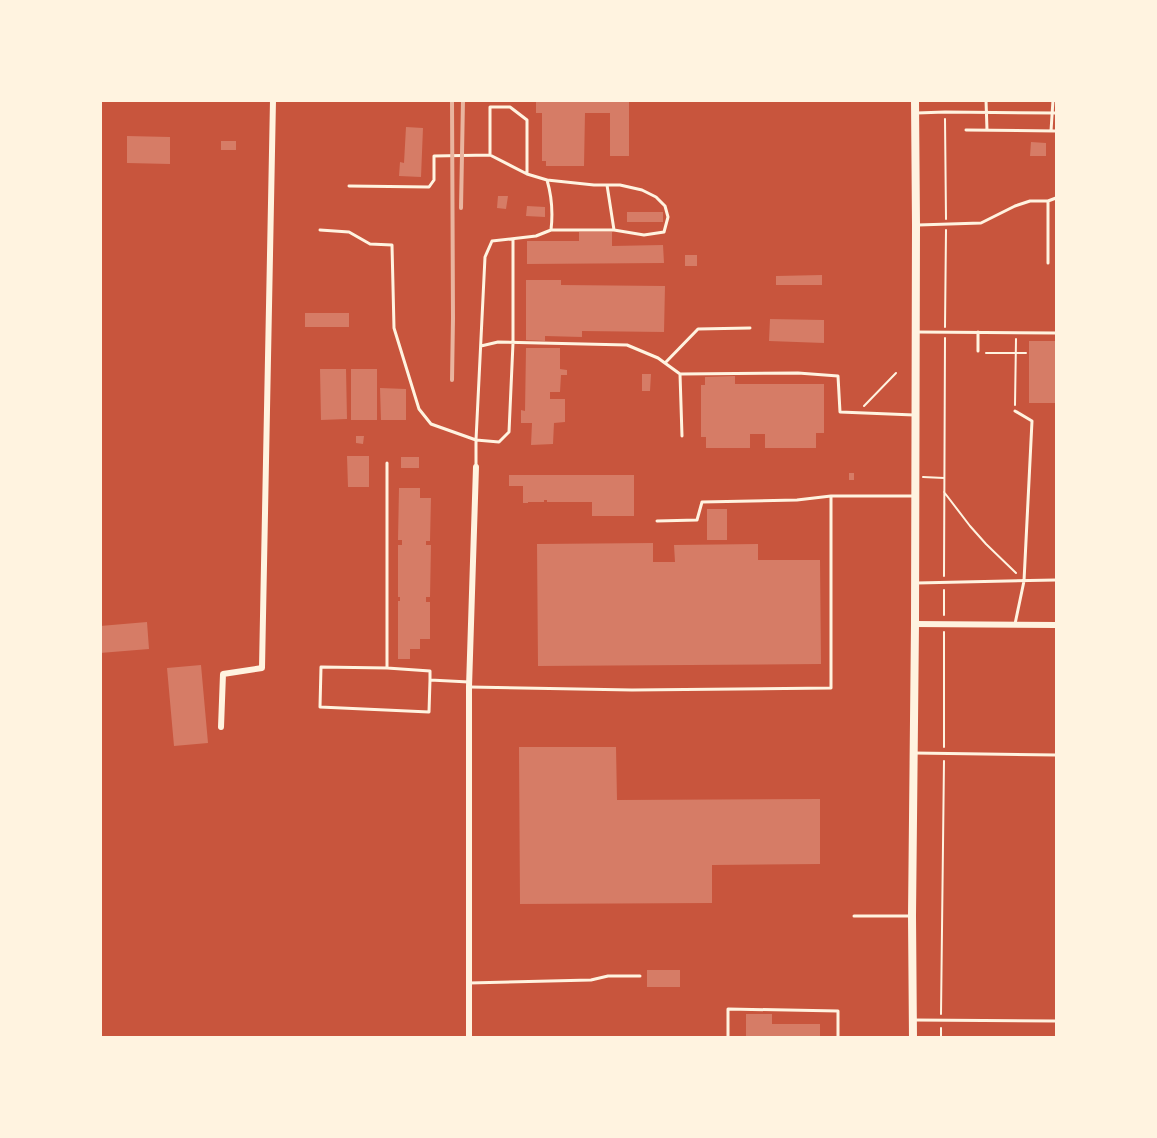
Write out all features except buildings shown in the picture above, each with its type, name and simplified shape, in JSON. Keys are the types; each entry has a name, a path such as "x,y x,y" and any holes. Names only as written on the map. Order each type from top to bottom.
{"street":[{"path":"220,728 223,674 262,668 273,100"},
{"path":"913,1038 916,495 915,100"},
{"path":"468,1038 469,685 476,467"},
{"path":"915,624 1056,625"}],"lane":[{"path":"986,100 987,130"},
{"path":"1051,131 1051,119 1054,113 1053,100"},
{"path":"490,155 490,107 510,107 528,120 527,174"},
{"path":"915,113 1054,113"},
{"path":"966,130 1056,131"},
{"path":"349,186 429,187 434,180 434,156 490,155 527,174 547,180 620,185 642,190 656,197 665,206 668,217 664,232 644,235 614,230 551,230 536,236 492,242 485,257 476,467"},
{"path":"547,180 551,192 553,216 551,230"},
{"path":"607,185 614,230"},
{"path":"916,225 981,223 1015,206 1030,201 1048,201 1056,198"},
{"path":"1048,201 1048,263"},
{"path":"320,230 349,232 370,244 392,245 394,328 419,409 430,424 476,440 499,442 509,432 513,343 513,239"},
{"path":"665,363 698,329 750,328"},
{"path":"916,332 1056,333"},
{"path":"978,332 978,351"},
{"path":"481,346 498,342 627,345 658,358 680,374 798,373 838,376 840,412 916,415"},
{"path":"680,374 682,436"},
{"path":"1015,411 1032,422 1024,581 1015,624"},
{"path":"387,463 387,668"},
{"path":"657,521 697,520 702,502 916,495"},
{"path":"430,680 469,685 632,690 831,688 831,496"},
{"path":"915,583 1056,580"},
{"path":"321,667 430,671 430,680 429,712 320,706 321,667"},
{"path":"914,753 1056,755"},
{"path":"854,916 912,916"},
{"path":"468,983 591,980 608,976 640,976"},
{"path":"728,1038 728,1009 838,1011 838,1038"},
{"path":"913,1020 1056,1021"}],"path":[{"path":"941,1038 945,112"},
{"path":"1015,411 1016,332"},
{"path":"983,353 1026,353"},
{"path":"858,412 896,373"},
{"path":"916,476 944,478"},
{"path":"944,492 986,544 1024,581"}],"railway":[{"path":"452,100 452,380"},
{"path":"461,208 463,100"}]}
